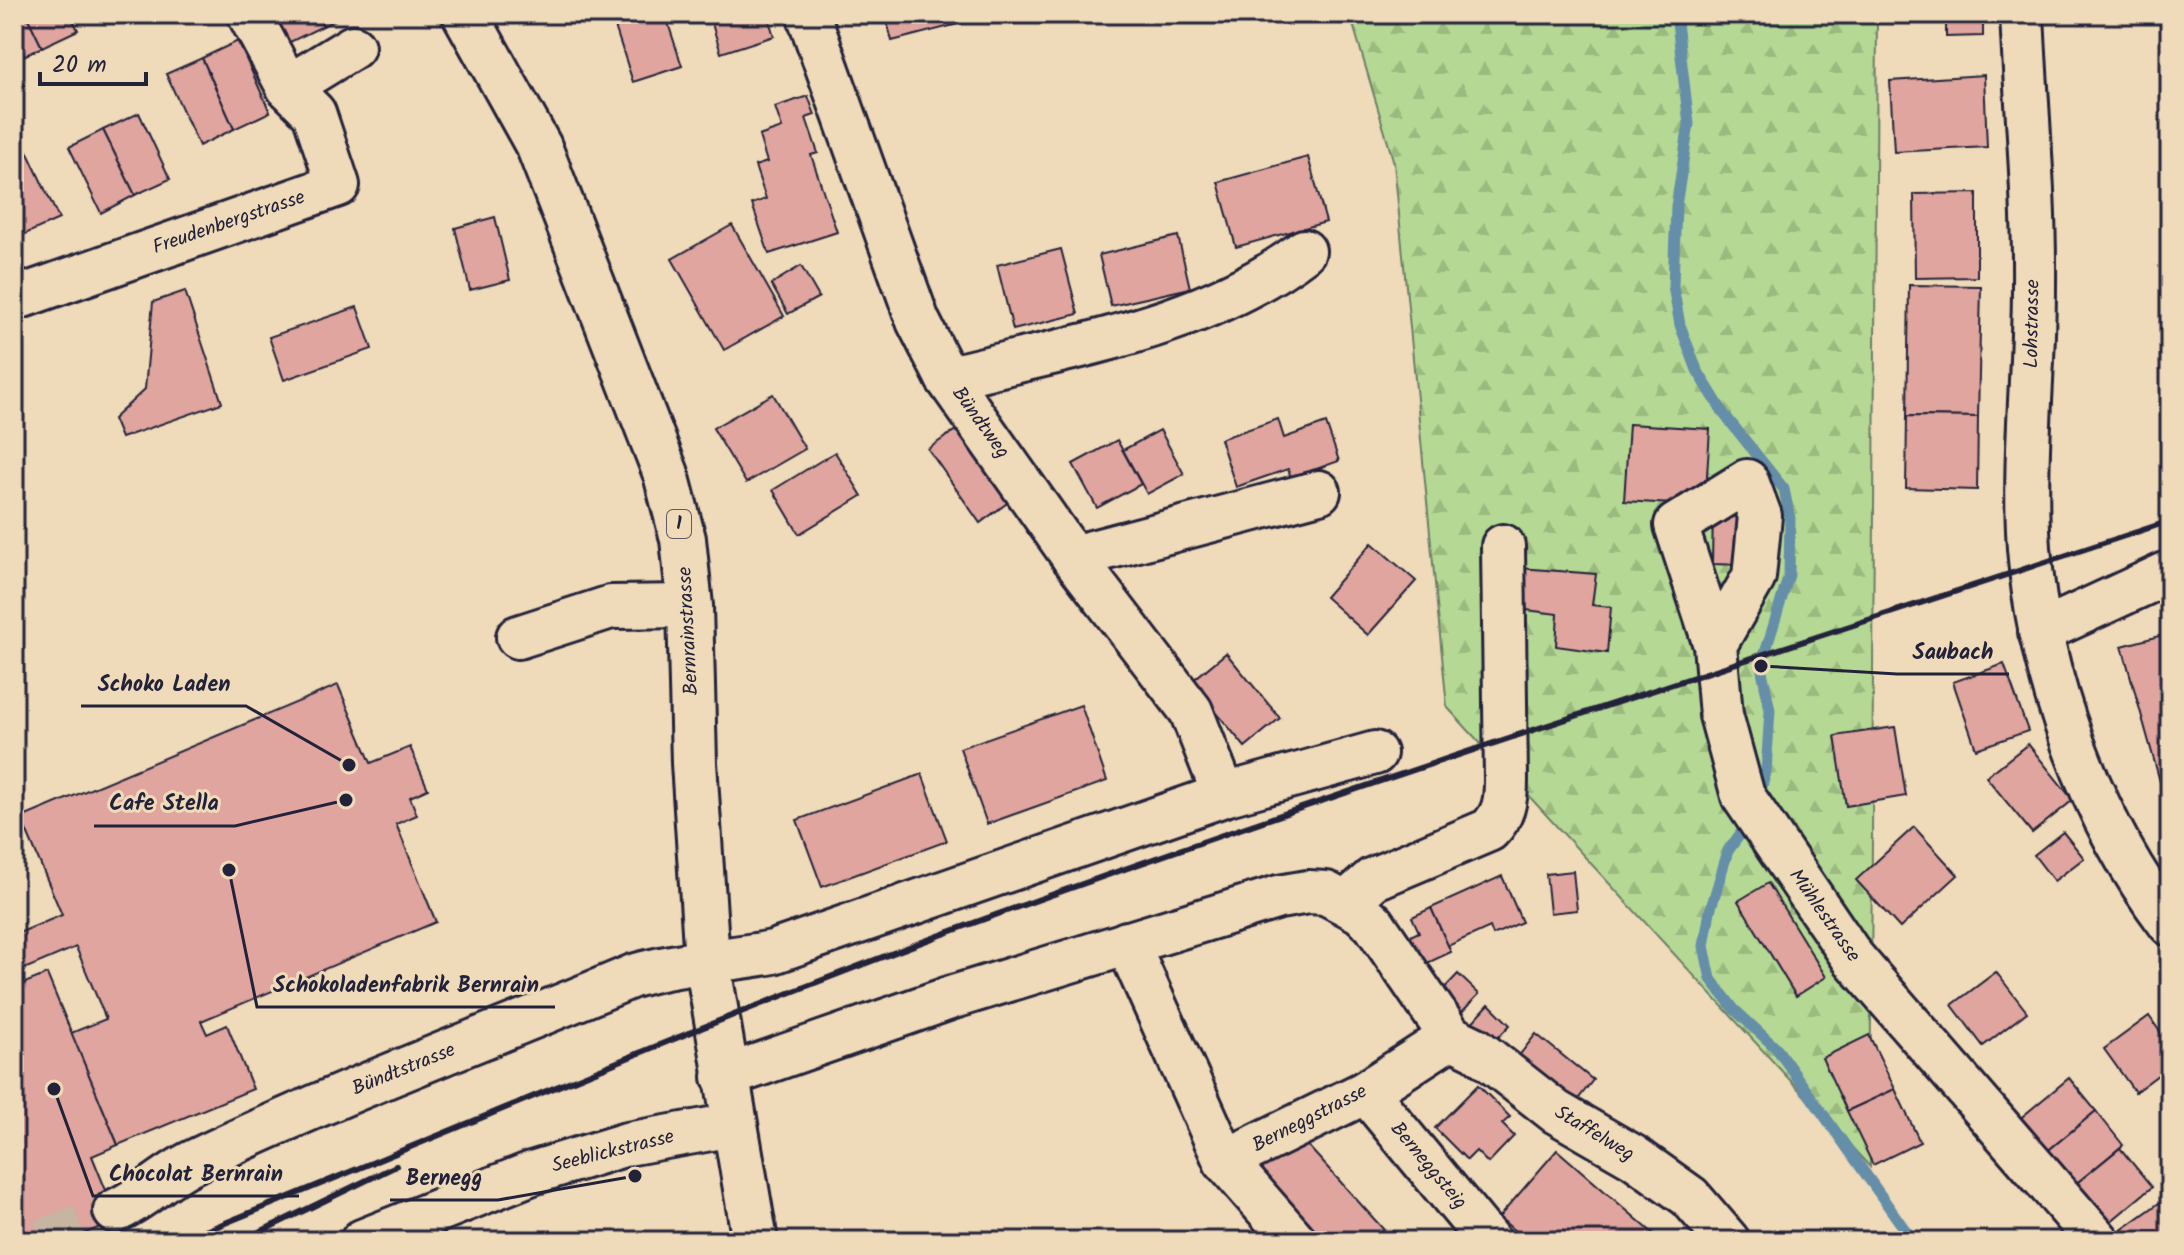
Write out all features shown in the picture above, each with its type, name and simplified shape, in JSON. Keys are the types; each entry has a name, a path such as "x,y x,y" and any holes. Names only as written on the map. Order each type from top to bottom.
{"main road":[{"name":"Bernrainstrasse","path":"465,14 539,147 666,474 683,539 690,606 694,763 707,961 724,1077 755,1241"}],"street":[{"name":"Freudenbergstrasse","path":"14,299 338,185 314,113 288,87 249,14"},
{"name":"Bündtweg","path":"808,14 918,321 947,378 1073,557 1191,711 1224,795"},
{"name":"Lohstrasse","path":"2022,14 2034,285 2029,545 2040,632 2056,695 2081,764 2113,830 2170,924"},
{"path":"288,87 353,47"},
{"path":"947,378 1176,318 1267,279 1304,251"},
{"name":"Mühlestrasse","path":"1715,645 1754,577 1760,516 1747,481 1676,525 1715,645 1721,715 1754,813 1853,958 2098,1241"},
{"path":"1073,557 1319,492"},
{"path":"1346,903 1373,879 1489,830 1500,818 1506,780 1503,546"},
{"path":"2040,632 2170,572"},
{"path":"518,637 611,607 690,606"},
{"path":"707,961 773,952 1224,795 1375,753"},
{"path":"724,1077 950,998 1127,943 1308,892 1326,893 1346,903 1374,924 1451,1037"},
{"path":"1127,943 1225,1161 1295,1241"},
{"name":"Bündtstrasse","path":"115,1211 137,1202 192,1162 320,1104 633,976 673,964 707,961"},
{"name":"Berneggstrasse","path":"1225,1161 1366,1092 1451,1037"},
{"name":"Staffelweg","path":"1451,1037 1476,1049 1556,1112 1634,1157 1690,1197 1728,1241"},
{"name":"Berneggsteig","path":"1366,1092 1489,1241"},
{"name":"Seeblickstrasse","path":"362,1241 532,1173 627,1144 733,1125"}],"green space":[{"path":"1350,14 1877,14 1870,1167 1447,707 1394,163"}],"building":[{"path":"14,14 26,14 42,47 14,61"},
{"path":"26,14 70,14 78,30 42,47"},
{"path":"273,14 317,14 323,26 288,43"},
{"path":"317,14 347,14 323,26"},
{"path":"611,14 665,14 682,66 633,82"},
{"path":"709,14 767,14 774,36 721,53"},
{"path":"885,14 976,14 974,20 892,41"},
{"path":"1946,14 1983,14 1983,36 1946,37"},
{"path":"238,41 270,112 234,129 202,58"},
{"path":"202,58 234,129 199,146 166,74"},
{"path":"1984,75 1987,147 1894,152 1890,81"},
{"path":"808,96 815,115 806,118 818,153 811,155 837,232 769,254 752,204 766,199 755,166 767,162 759,136 782,128 775,107"},
{"path":"139,113 170,179 135,195 103,130"},
{"path":"103,130 135,195 101,213 69,147"},
{"path":"26,149 59,219 23,235 14,215 14,154"},
{"path":"1308,157 1326,222 1236,247 1218,182"},
{"path":"1977,193 1977,277 1915,278 1914,194"},
{"path":"495,217 510,280 470,290 455,228"},
{"path":"732,225 784,316 724,350 672,259"},
{"path":"1178,236 1190,288 1111,306 1099,255"},
{"path":"1061,249 1078,314 1013,330 997,265"},
{"path":"801,266 819,297 788,314 771,284"},
{"path":"1909,285 1981,286 1978,417 1907,416"},
{"path":"185,291 222,403 121,438 113,419 145,389 153,302"},
{"path":"357,307 372,349 284,380 269,337"},
{"path":"773,394 805,449 746,483 713,428"},
{"path":"1907,416 1978,417 1977,490 1906,488"},
{"path":"1278,419 1284,438 1326,423 1339,461 1291,478 1288,469 1236,487 1220,439"},
{"path":"1629,424 1710,429 1705,506 1624,501"},
{"path":"963,425 1014,498 980,523 928,449"},
{"path":"1160,430 1184,474 1147,494 1123,450"},
{"path":"1117,440 1141,484 1097,508 1073,464"},
{"path":"835,452 862,496 799,534 773,490"},
{"path":"1713,508 1745,509 1744,565 1712,564"},
{"path":"1372,543 1416,581 1368,635 1325,597"},
{"path":"1520,568 1596,574 1592,605 1611,607 1607,653 1556,646 1558,614 1519,609"},
{"path":"2170,633 2170,782 2161,785 2122,646"},
{"path":"1226,653 1280,718 1245,747 1191,682"},
{"path":"2004,664 2028,731 1976,749 1953,682"},
{"path":"338,685 371,763 410,747 428,789 410,797 417,815 396,824 436,922 201,1021 207,1034 227,1025 253,1089 118,1145 71,1033 106,1019 76,947 15,973 14,970 14,935 62,915 21,818"},
{"path":"1081,705 1107,781 987,824 960,748"},
{"path":"1895,727 1906,796 1846,806 1835,736"},
{"path":"2028,744 2073,800 2032,833 1986,777"},
{"path":"922,774 947,841 822,887 797,820"},
{"path":"1914,827 1958,875 1900,928 1856,880"},
{"path":"2063,832 2084,858 2054,881 2034,855"},
{"path":"1573,871 1577,910 1550,913 1546,874"},
{"path":"1502,876 1522,922 1493,935 1490,927 1448,946 1431,908"},
{"path":"1768,883 1826,977 1796,996 1738,901"},
{"path":"1431,908 1451,952 1421,966 1408,937 1419,932 1412,917"},
{"path":"14,970 20,985 47,974 118,1145 92,1156 118,1220 66,1241 14,1241"},
{"path":"1996,972 2027,1012 1983,1046 1952,1005"},
{"path":"1458,974 1479,994 1459,1015 1438,995"},
{"path":"1489,1004 1510,1025 1490,1046 1469,1026"},
{"path":"2149,1016 2170,1046 2170,1066 2135,1092 2104,1049"},
{"path":"1536,1034 1593,1080 1572,1107 1514,1062"},
{"path":"1869,1035 1895,1089 1847,1111 1822,1058"},
{"path":"2069,1078 2096,1111 2044,1154 2017,1121"},
{"path":"1478,1085 1510,1117 1502,1124 1514,1136 1488,1163 1476,1151 1467,1160 1435,1128"},
{"path":"1895,1089 1920,1142 1873,1165 1847,1111"},
{"path":"2096,1111 2123,1145 2072,1187 2044,1154"},
{"path":"1299,1136 1394,1241 1325,1241 1259,1167"},
{"path":"2120,1148 2152,1187 2104,1227 2072,1187"},
{"path":"1557,1150 1662,1241 1526,1241 1499,1217"},
{"path":"2169,1196 2170,1234 2160,1241 2127,1241 2120,1231"}],"waterway":[{"path":"1676,14 1689,124 1676,206 1673,286 1680,325 1697,370 1724,414 1784,489 1790,518 1789,575 1761,666 1770,710 1766,772 1758,800"},
{"path":"1751,819 1728,851 1710,911 1704,946 1711,979 1734,1009 1777,1049 1913,1241"}],"tunnel":[{"path":"42,1241 115,1211"}],"railway":[{"path":"181,1241 692,1032 1001,913 1438,762 2170,521"},
{"path":"241,1241 396,1166"}],"place":[{"name":"Saubach","path":"1761,666"},
{"name":"Schoko Laden","path":"349,765"},
{"name":"Cafe Stella","path":"346,800"},
{"name":"Schokoladenfabrik Bernrain","path":"229,870"},
{"name":"Chocolat Bernrain","path":"54,1089"},
{"name":"Bernegg","path":"635,1176"}]}
